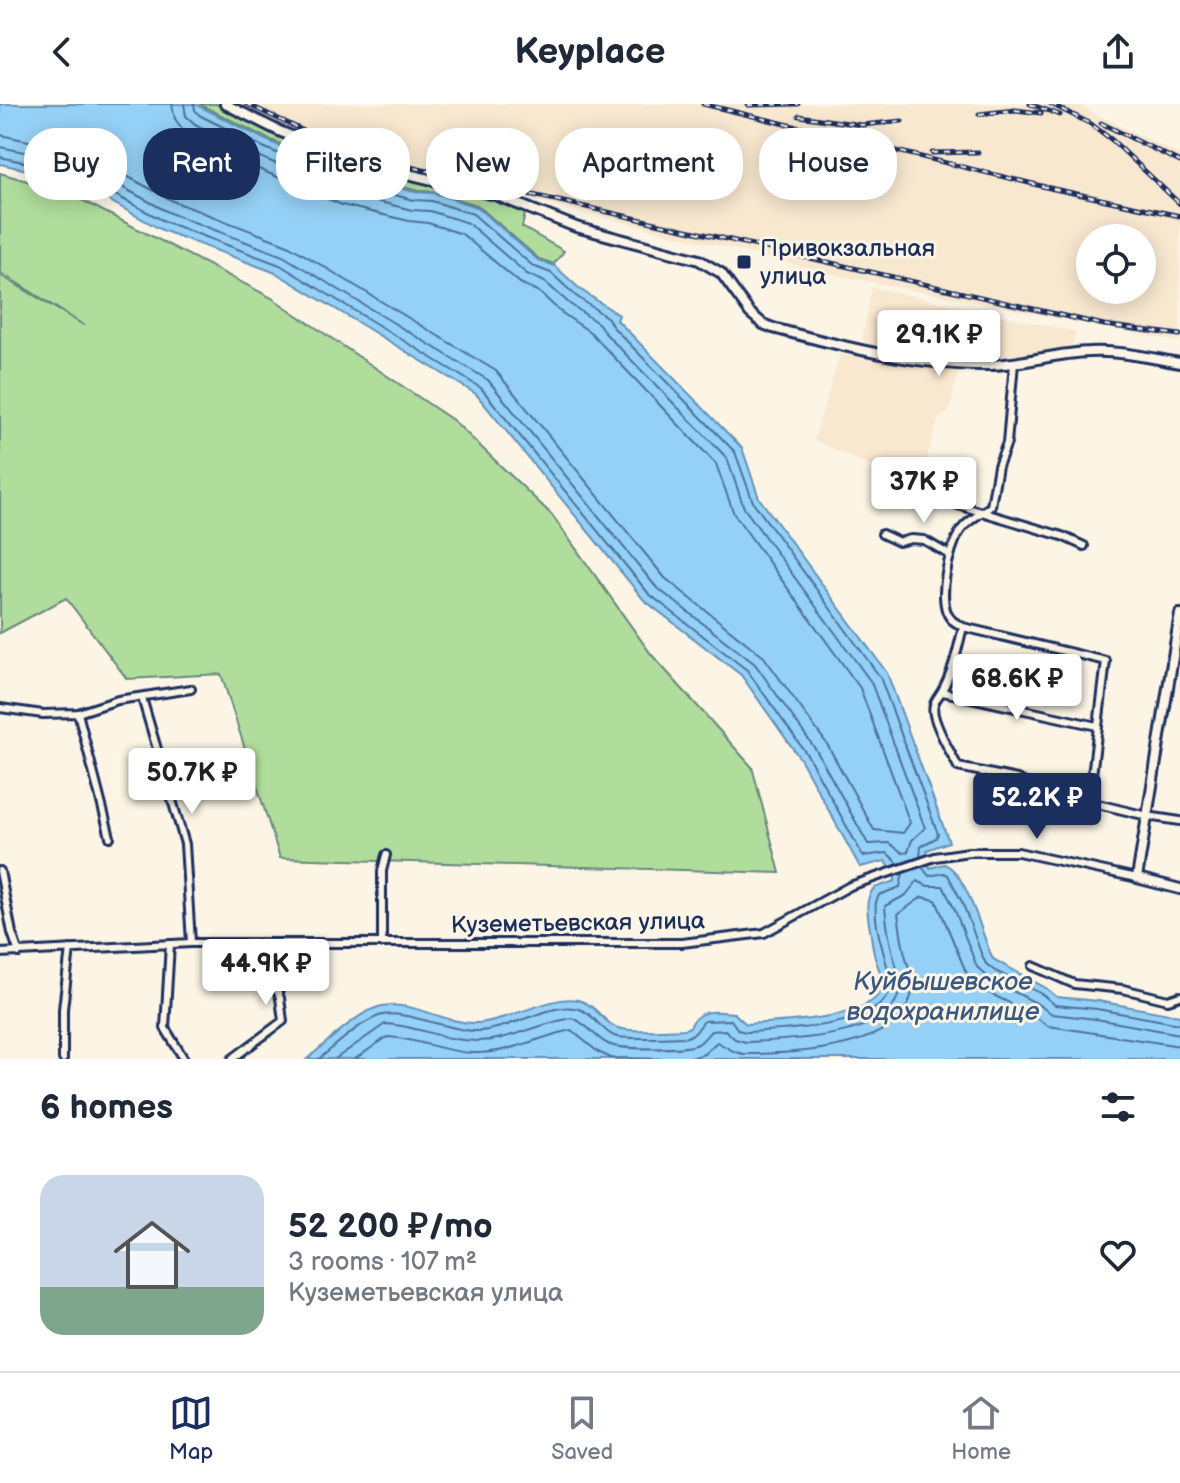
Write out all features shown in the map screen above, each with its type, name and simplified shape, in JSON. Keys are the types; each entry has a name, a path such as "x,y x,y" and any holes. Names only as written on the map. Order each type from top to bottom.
{"main road":[{"path":"225,104 279,131 350,160 495,195 576,227 699,260 721,273 750,313 763,324 822,341 905,358 975,365 1101,352 1180,363"},
{"path":"1180,614 1137,878 1180,889"}],"street":[{"path":"1014,363 1007,443 998,466 991,506 962,528 950,555 944,586 947,612 963,627 1106,661 1089,800"},
{"path":"921,494 1062,536 1084,546"},
{"path":"882,534 899,542 924,540 950,555"},
{"path":"963,627 943,692 936,696 934,715 958,767 1017,779 1040,790 1180,821"},
{"path":"0,708 43,714 78,713 118,700 191,689"},
{"path":"943,692 1097,726"},
{"path":"142,698 185,844 191,943"},
{"path":"78,713 110,837"},
{"name":"Куземетьевская улица","path":"0,953 191,943 682,943 764,933 850,886 935,857 969,852 1018,852 1137,878"},
{"path":"382,942 382,871 386,855"},
{"path":"0,871 19,953"},
{"path":"170,944 165,1028 184,1059"},
{"path":"232,1059 283,1021 280,998 260,944"},
{"path":"63,1059 63,1009 70,949"},
{"path":"1033,966 1074,984 1123,989 1168,1000 1180,996"}],"shaded area":[{"path":"240,104 1076,104 1180,155 1180,342 840,276 534,200 539,200 539,128 426,128 426,173 410,169 410,128 290,128"},
{"path":"872,287 1076,332 1071,350 996,361 873,350 862,338"},
{"path":"840,354 959,371 949,412 938,419 920,482 908,484 814,440"}],"green space":[{"path":"199,104 216,104 276,133 276,142 260,135 260,128 246,128"},
{"path":"0,173 24,180 24,200 82,200 272,298 454,421 552,515 651,654 752,767 780,873 280,858 221,674 127,679 66,598 0,633 0,275 85,326 0,272"},
{"path":"410,180 426,184 426,191 410,189"},
{"path":"460,200 492,200 525,214 522,227 564,251 554,264 539,259 477,205"}],"water":[{"name":"Куйбышевское водохранилище","path":"0,104 195,104 242,128 143,128 143,200 260,200 260,137 276,144 276,200 410,200 410,191 426,193 426,200 456,200 477,207 538,260 555,266 581,290 619,315 617,320 742,448 759,498 887,673 949,842 927,850 930,868 944,864 960,879 993,959 1057,997 1180,1016 1180,1059 307,1059 353,1021 382,1006 406,1007 477,1023 568,999 584,1002 613,1026 640,1031 685,1029 702,1014 714,1012 734,1013 746,1024 823,1017 864,1006 877,996 882,984 868,919 869,896 874,888 895,881 895,872 885,861 860,867 801,760 741,675 644,600 476,394 276,273 162,230 108,200 127,200 127,128 24,128 24,169 0,164"}],"railway":[{"path":"247,104 327,142 375,159 1104,325 1180,335"},
{"path":"703,104 1054,189 1180,216"},
{"path":"748,105 798,104"},
{"path":"1030,104 1060,115"},
{"path":"1051,104 1091,124 1112,140 1180,204"},
{"path":"979,114 1015,110 1041,113"},
{"path":"799,116 862,125 902,121"},
{"path":"1101,123 1180,162"},
{"path":"932,153 978,152"}],"place":[{"name":"Привокзальная улица","path":"744,262"}]}
